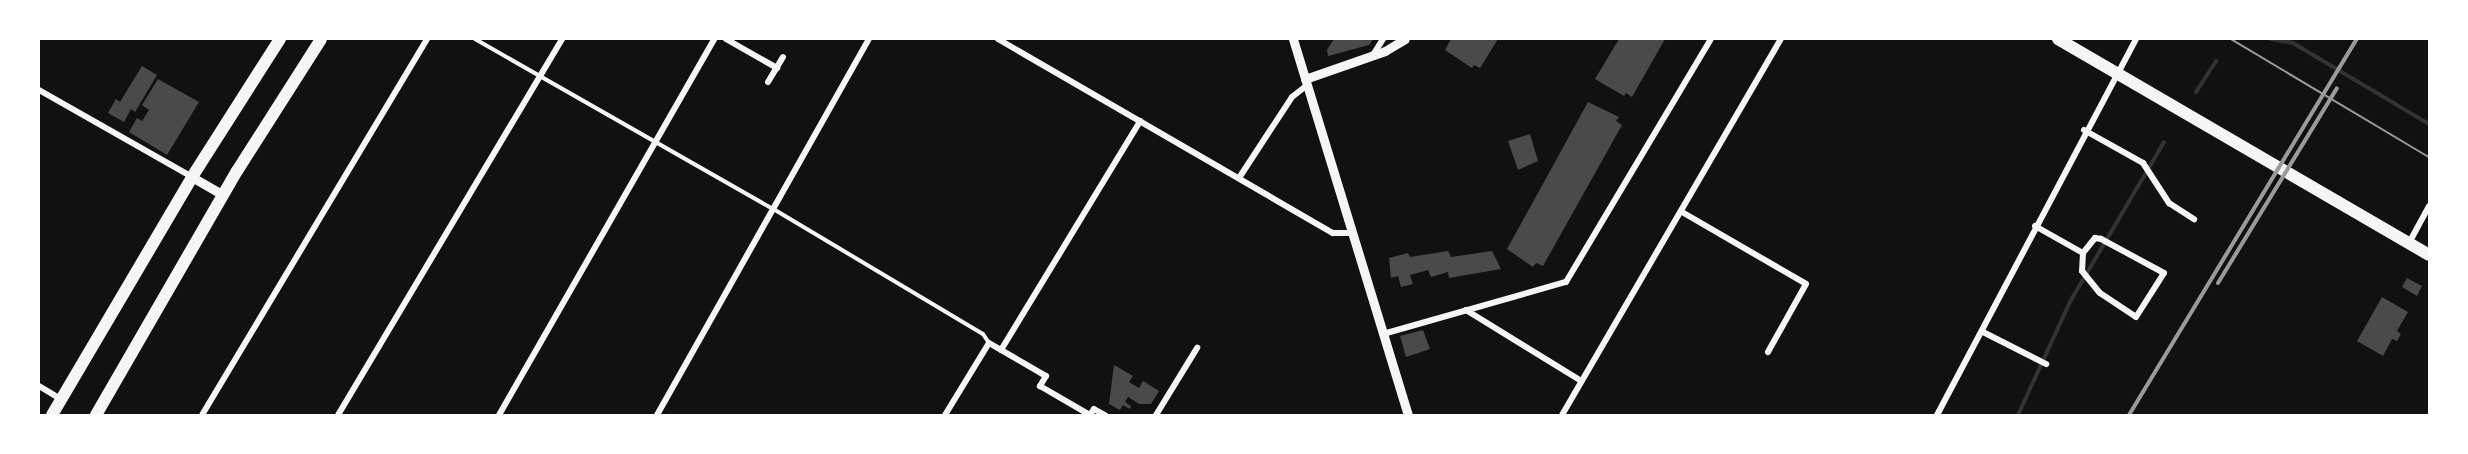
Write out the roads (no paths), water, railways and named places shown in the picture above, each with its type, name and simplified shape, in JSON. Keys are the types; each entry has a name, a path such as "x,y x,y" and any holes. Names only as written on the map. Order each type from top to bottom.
{"main road":[{"path":"52,415 192,177 280,39"},
{"path":"96,415 223,195 321,39"},
{"path":"2058,39 2429,255"}],"street":[{"path":"202,415 427,39"},
{"path":"338,415 562,39"},
{"path":"499,415 714,39"},
{"path":"726,39 777,68"},
{"path":"657,415 775,210 869,39"},
{"path":"998,39 1333,233 1350,233"},
{"path":"1293,39 1407,415"},
{"path":"1372,56 1383,39"},
{"path":"1239,178 1292,97 1306,82 1372,56 1405,39"},
{"path":"1383,334 1566,282 1711,39"},
{"path":"1562,415 1580,380 1682,212 1781,39"},
{"path":"1937,415 1983,332 2084,130 2136,39"},
{"path":"768,82 783,57"},
{"path":"39,90 223,195"},
{"path":"1001,350 1140,121"},
{"path":"2084,130 2143,164 2169,203 2194,219"},
{"path":"2409,243 2429,206"},
{"path":"1682,212 1806,284 1768,352"},
{"path":"2035,226 2083,253"},
{"path":"2095,238 2101,239 2164,273 2136,317 2100,293 2082,272 2083,253 2095,238"},
{"path":"1466,310 1580,380"},
{"path":"1983,332 2046,364"},
{"path":"945,415 989,343 1046,376 1040,386 1090,415 1094,409 1105,415"},
{"path":"1156,415 1197,348"},
{"path":"39,386 62,399"}],"lane":[{"path":"475,39 775,210 982,334 989,343"}],"waterway":[{"path":"2271,39 2293,43 2429,124"},
{"path":"2196,92 2216,61"},
{"path":"2018,415 2071,300 2164,142"}],"tram line":[{"path":"2231,39 2429,157"}],"railway":[{"path":"2129,415 2357,39"},
{"path":"2218,283 2337,88"}]}
